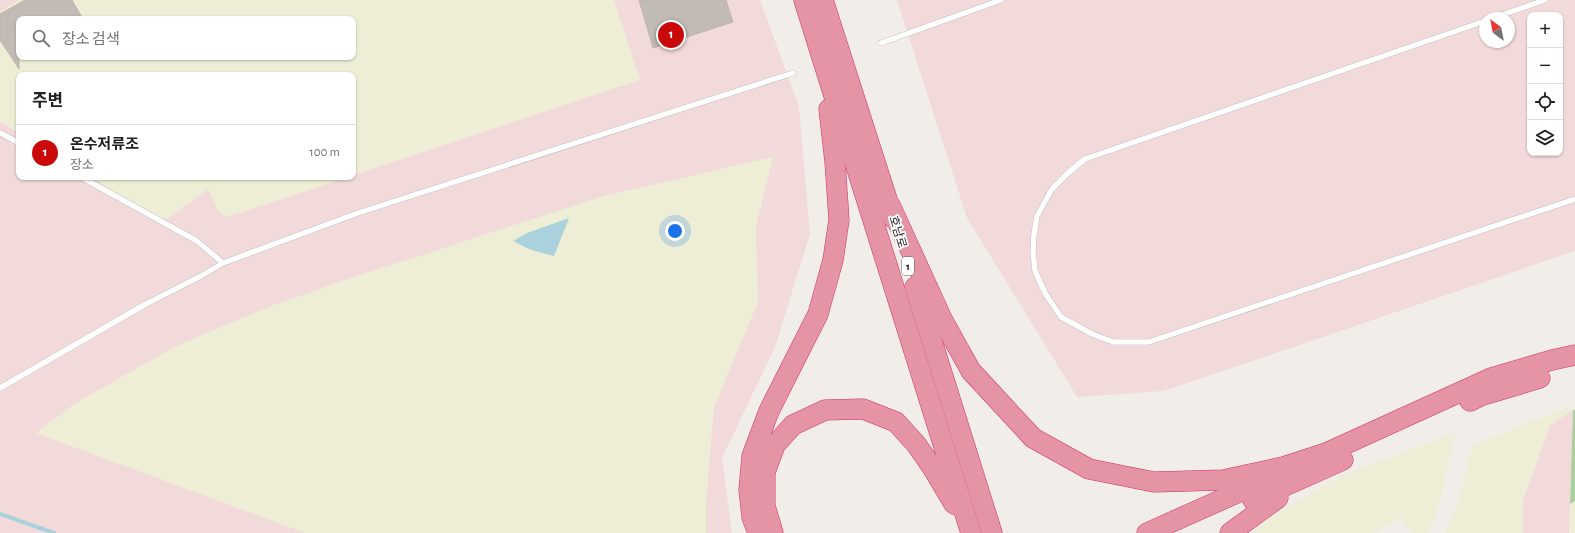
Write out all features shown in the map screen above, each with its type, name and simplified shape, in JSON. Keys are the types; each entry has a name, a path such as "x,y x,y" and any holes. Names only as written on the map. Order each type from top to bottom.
{"highway":[{"name":"호남로","path":"804,0 971,533"},
{"name":"호남로","path":"824,0 992,533"},
{"path":"758,533 752,517 749,490 752,456 769,411 818,314 833,260 839,220 835,162 828,102 811,21"},
{"path":"890,206 942,319 971,371 1033,438 1089,469 1154,482 1223,480 1332,458"},
{"path":"1178,533 1491,378 1552,360 1575,355"},
{"path":"1147,533 1480,396 1560,372 1575,370"},
{"path":"773,533 765,506 765,472 775,445 793,425 825,410 863,409 896,422 916,444 950,496 968,533"},
{"path":"1230,533 1246,520 1291,490 1332,458"}],"lane":[{"path":"881,43 1001,0"},
{"path":"1510,12 1545,0"},
{"path":"1479,23 1086,159 1069,172 1052,190 1037,216 1033,251 1035,271 1045,294 1061,317 1092,334 1113,342 1149,342 1575,199"},
{"path":"0,388 144,305 201,276 223,262 358,213 793,73"},
{"path":"0,133 16,141"},
{"path":"86,180 197,241 223,262"}],"shaded area":[{"path":"0,0 760,0 799,107 810,234 775,347 722,458 732,533 0,533"},
{"path":"897,0 1575,0 1575,251 1164,391 1077,397 967,218"},
{"path":"1573,410 1569,533 1523,533 1523,500 1550,425"}],"green space":[{"path":"20,0 614,0 640,80 356,174 356,72 16,72 16,131 0,121 0,12"},
{"path":"773,157 756,226 758,302 714,407 706,503 706,533 305,533 36,433 74,404 174,347 271,306 351,278 604,196"},
{"path":"95,180 339,180 227,217 218,211 208,189 163,222"},
{"path":"1567,407 1573,410 1550,425 1523,500 1523,533 1445,533 1458,504 1472,446"},
{"path":"1573,410 1575,410 1575,501 1570,504"},
{"path":"1455,433 1442,494 1429,533 1411,533 1404,522 1398,519 1373,533 1252,533 1267,520 1341,476"},
{"path":"1575,501 1575,533 1569,533 1570,504"}],"water":[{"path":"569,218 554,256 531,250 513,241 527,233"}],"building":[{"path":"25,0 72,0 81,16 16,16 16,60 19,60 19,69 0,40 0,14"},
{"path":"639,0 726,0 733,22 653,48"}],"waterway":[{"path":"0,514 54,533"}],"place":[{"name":"온수저류조","path":"671,35"}]}
